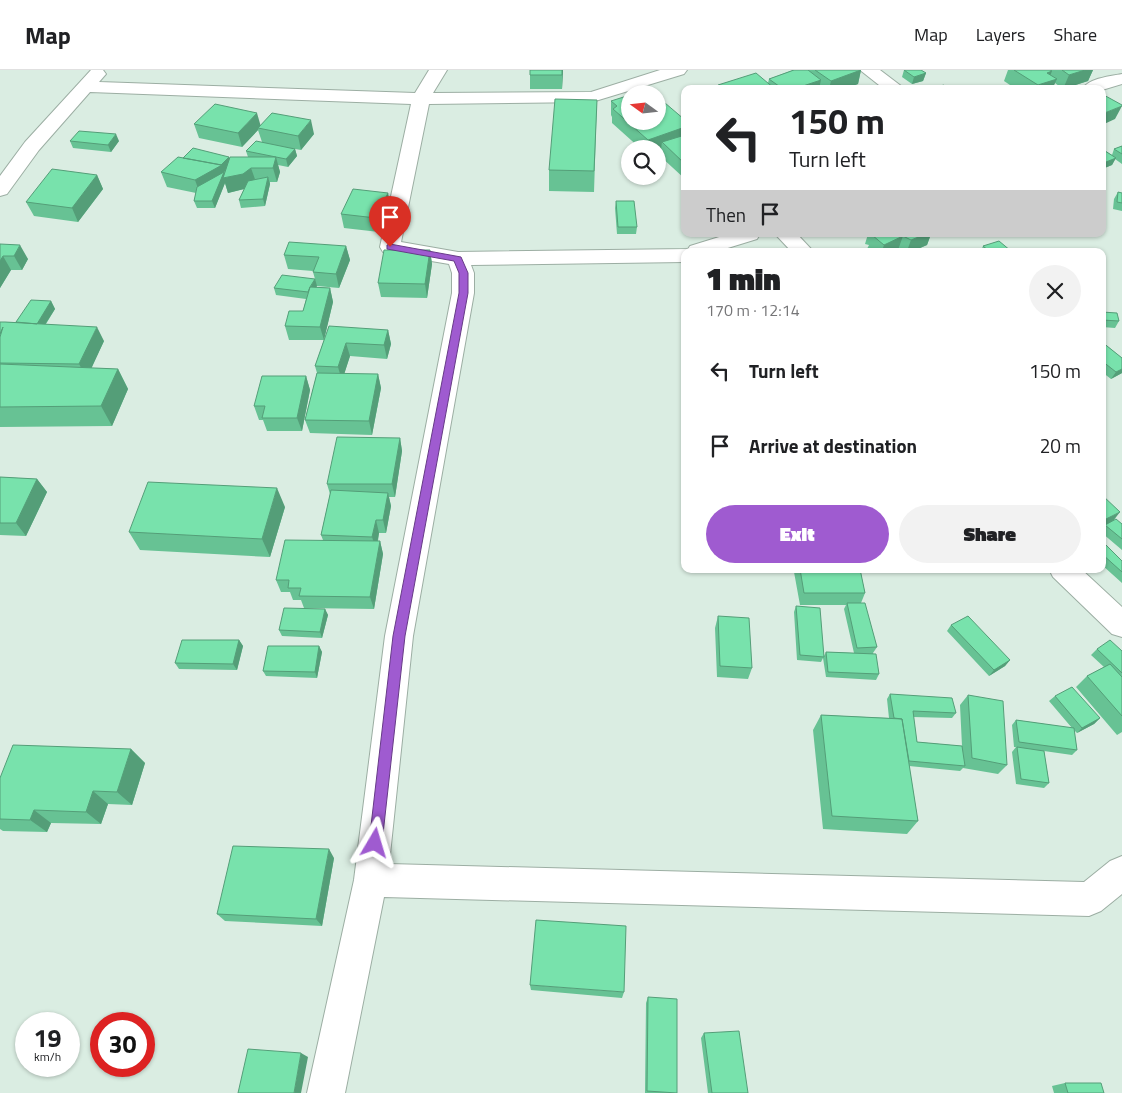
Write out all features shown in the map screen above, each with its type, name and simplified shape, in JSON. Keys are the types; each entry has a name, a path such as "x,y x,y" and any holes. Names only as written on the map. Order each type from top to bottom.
{"street":[{"path":"0,190 32,146 100,70"},
{"path":"438,70 421,99 390,247 458,259 681,255"},
{"path":"84,87 421,99 592,97 678,70"},
{"path":"869,70 890,85"},
{"path":"1100,85 1122,79"},
{"path":"706,248 741,237"},
{"path":"788,237 800,248"},
{"path":"326,1093 371,880 399,636 464,293 463,273 458,259"},
{"path":"1068,573 1122,626"},
{"path":"371,880 1089,899 1122,873"}],"building":[{"path":"530,70 562,70 562,75 530,75"},
{"path":"794,70 808,70 821,80 806,85 777,85 769,79"},
{"path":"815,70 861,70 831,81"},
{"path":"904,70 921,70 926,73 914,77"},
{"path":"1014,70 1050,70 1052,71 1047,73 1057,79 1038,85"},
{"path":"1062,70 1085,70 1069,75"},
{"path":"756,73 770,85 718,85"},
{"path":"1106,96 1122,105 1106,112"},
{"path":"621,98 621,116 613,109 617,106 611,101"},
{"path":"555,99 597,100 594,171 549,170"},
{"path":"215,104 257,113 238,133 194,124"},
{"path":"666,104 681,117 681,128 648,140 637,130 666,130"},
{"path":"272,113 311,120 298,136 258,128"},
{"path":"79,131 116,134 108,145 70,141"},
{"path":"681,136 681,160 666,146 666,141"},
{"path":"256,141 295,149 286,159 246,151"},
{"path":"1122,146 1122,154 1114,149"},
{"path":"193,148 229,157 221,165 183,158"},
{"path":"1106,152 1116,158 1106,162"},
{"path":"178,157 222,165 195,180 161,172"},
{"path":"230,157 276,157 273,168 251,168 243,174 223,178"},
{"path":"52,169 97,175 72,208 26,202"},
{"path":"224,172 212,201 194,201 197,187"},
{"path":"268,177 263,199 239,200 248,181"},
{"path":"353,189 388,193 376,218 341,214"},
{"path":"1118,192 1122,193 1122,203 1117,202"},
{"path":"616,201 634,201 637,227 618,227"},
{"path":"874,237 901,237 884,245"},
{"path":"905,237 918,237 911,240"},
{"path":"999,241 1007,248 985,248 983,246"},
{"path":"289,242 346,246 336,274 313,272 319,257 284,255"},
{"path":"0,244 20,245 14,256 3,256 0,261"},
{"path":"384,250 430,250 425,284 378,283"},
{"path":"282,275 315,279 308,292 274,288"},
{"path":"310,287 330,288 320,327 285,326 289,311 303,311"},
{"path":"31,300 51,301 37,324 16,322"},
{"path":"1106,312 1117,313 1119,321 1106,320"},
{"path":"0,322 97,327 79,364 0,363 0,337 3,327 0,334"},
{"path":"329,326 388,330 384,345 346,343 338,367 315,366"},
{"path":"1106,345 1122,358 1122,369 1116,372 1106,364"},
{"path":"0,364 118,369 101,406 0,407"},
{"path":"317,373 378,374 369,421 305,420"},
{"path":"262,376 306,376 297,418 262,418 265,406 254,406"},
{"path":"337,437 400,438 392,484 327,484"},
{"path":"0,477 37,479 16,523 0,523"},
{"path":"148,482 277,488 262,539 129,532"},
{"path":"331,490 388,493 383,520 376,520 372,537 321,535"},
{"path":"1106,499 1120,512 1106,519"},
{"path":"1116,519 1122,524 1122,539 1106,526"},
{"path":"285,540 380,541 370,597 299,596 301,588 288,588 289,580 276,580"},
{"path":"1106,545 1122,561 1122,572 1106,558"},
{"path":"801,573 861,573 865,593 804,593"},
{"path":"847,603 865,603 877,647 857,648"},
{"path":"796,606 820,608 824,657 800,655"},
{"path":"284,608 325,609 320,632 279,630"},
{"path":"718,616 749,618 752,668 720,666"},
{"path":"968,616 1010,660 994,670 951,625"},
{"path":"182,640 239,640 233,664 175,663"},
{"path":"1110,640 1122,651 1122,673 1097,649"},
{"path":"268,646 319,646 315,672 263,671"},
{"path":"826,652 876,654 879,674 828,672"},
{"path":"1110,664 1122,677 1122,716 1087,676"},
{"path":"1072,687 1100,718 1082,728 1055,696"},
{"path":"890,694 952,698 956,713 913,711 917,742 962,746 965,766 909,761 902,719 894,718"},
{"path":"968,695 1003,701 1007,765 972,758"},
{"path":"821,715 902,719 918,821 832,816"},
{"path":"1016,720 1074,728 1077,750 1019,742"},
{"path":"13,745 131,749 117,792 93,791 86,812 34,810 30,820 0,819 0,778"},
{"path":"1017,747 1044,751 1049,783 1021,779"},
{"path":"233,846 329,849 316,919 217,914"},
{"path":"536,920 626,926 624,992 530,985"},
{"path":"648,997 677,999 677,1093 647,1091"},
{"path":"739,1031 748,1093 712,1093 704,1033"},
{"path":"248,1049 301,1053 294,1093 238,1093"},
{"path":"1065,1083 1101,1083 1104,1093 1068,1093"}],"route":[{"path":"375,843 399,636 464,293 463,273 458,259 390,247"}]}
